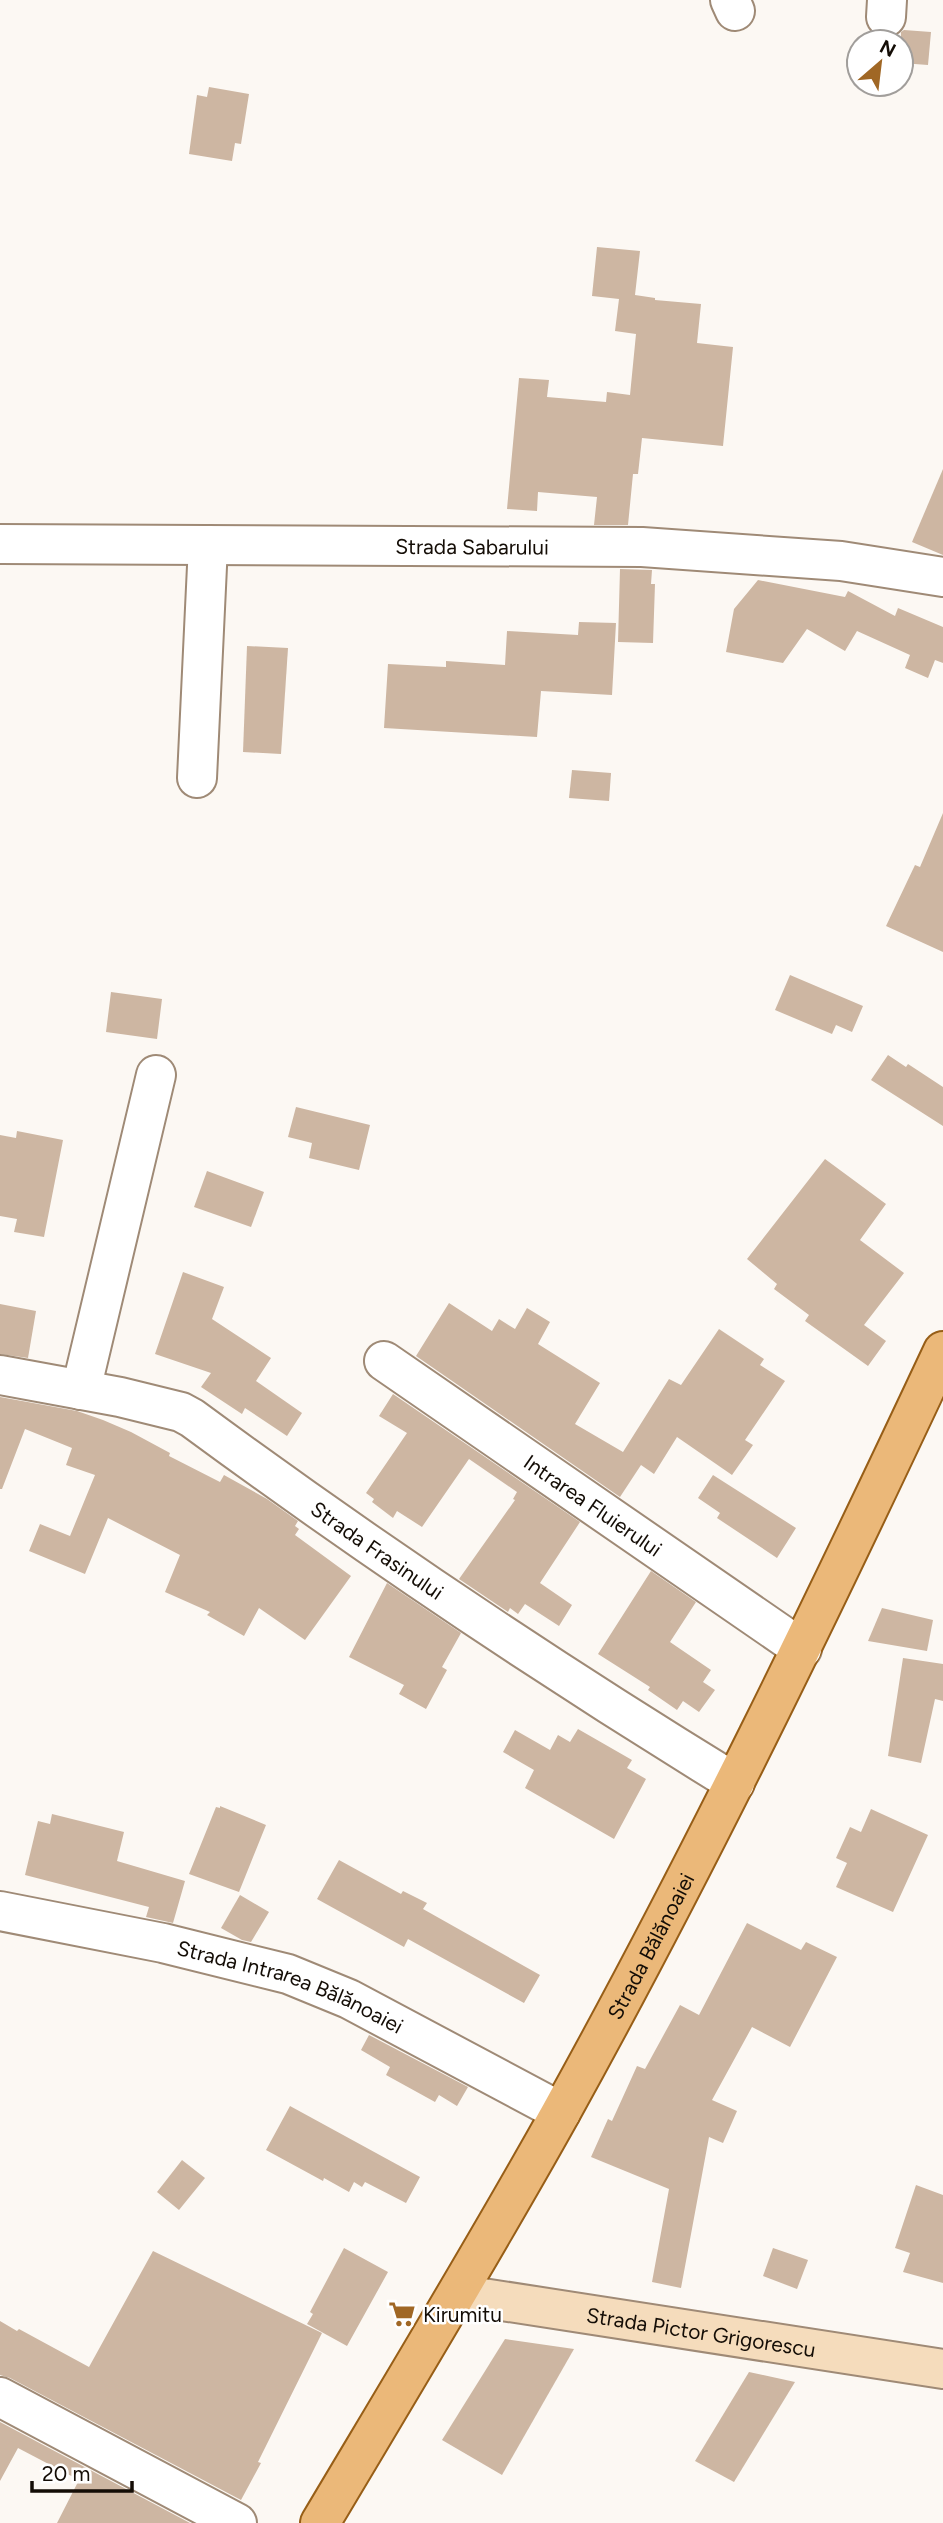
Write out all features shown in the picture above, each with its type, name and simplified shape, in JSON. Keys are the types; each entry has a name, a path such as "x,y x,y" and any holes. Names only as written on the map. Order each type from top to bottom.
{"main road":[{"name":"Strada Bălănoaiei","path":"320,2523 457,2294 561,2112 735,1783 802,1649 943,1351"}],"street":[{"name":"Strada Sabarului","path":"0,544 642,547 841,561 943,577"},
{"path":"197,778 208,545"},
{"path":"81,1390 156,1074"},
{"name":"Intrarea Fluierului","path":"384,1361 802,1649"},
{"name":"Strada Frasinului","path":"0,1375 163,1407 192,1418 393,1561 735,1783"},
{"name":"Strada Intrarea Bălănoaiei","path":"0,1911 163,1942 288,1974 349,1999 561,2112"},
{"name":"Strada Pictor Grigorescu","path":"457,2294 943,2369"},
{"path":"0,2397 237,2523"}],"building":[{"path":"915,31 931,32 928,65 915,64"},
{"path":"209,87 249,94 241,144 235,143 232,161 189,154 197,95 207,97"},
{"path":"597,247 640,251 635,295 655,300 701,304 697,343 733,347 723,446 642,438 638,474 633,474 628,525 594,525 597,497 538,492 537,511 507,509 519,378 549,380 547,397 606,402 607,392 630,395 636,334 615,331 619,299 592,296"},
{"path":"943,469 943,555 912,542"},
{"path":"620,569 652,570 651,584 655,584 653,643 618,642"},
{"path":"758,580 845,597 848,591 895,616 898,608 943,627 943,663 935,660 928,678 905,668 910,655 857,631 845,651 807,629 783,663 726,652 734,609"},
{"path":"579,622 616,623 612,695 541,691 537,737 384,728 388,664 446,667 446,661 505,665 507,631 578,635"},
{"path":"247,646 288,648 281,754 243,752"},
{"path":"572,770 611,773 609,801 569,798"},
{"path":"943,813 943,952 886,926 915,865 920,867"},
{"path":"790,975 863,1006 852,1032 836,1025 832,1034 775,1010"},
{"path":"111,992 162,999 157,1039 106,1032"},
{"path":"888,1055 906,1067 908,1064 943,1087 943,1126 871,1080"},
{"path":"296,1107 370,1125 359,1170 309,1158 312,1143 288,1137"},
{"path":"17,1131 63,1140 44,1237 14,1232 17,1219 0,1216 0,1135 16,1138"},
{"path":"825,1159 886,1204 860,1240 904,1273 864,1325 886,1341 868,1366 805,1321 809,1315 774,1289 777,1284 747,1259"},
{"path":"207,1171 264,1192 251,1227 194,1207"},
{"path":"183,1272 224,1287 212,1319 271,1358 256,1381 302,1413 287,1436 245,1408 242,1414 201,1387 211,1373 155,1354"},
{"path":"449,1303 492,1331 499,1319 515,1329 527,1308 550,1322 538,1344 600,1383 575,1424 623,1452 669,1379 681,1385 719,1329 764,1359 760,1365 785,1381 745,1440 753,1445 732,1475 677,1437 654,1474 641,1465 620,1497 416,1356"},
{"path":"0,1304 36,1311 28,1358 0,1354"},
{"path":"393,1394 580,1522 540,1583 572,1605 559,1626 525,1604 518,1614 510,1608 508,1612 459,1579 515,1500 513,1499 517,1492 469,1459 422,1527 397,1511 393,1518 372,1502 374,1499 366,1493 407,1433 379,1416"},
{"path":"0,1397 77,1411 103,1420 131,1432 170,1453 169,1456 220,1482 224,1475 267,1499 298,1521 295,1526 299,1529 295,1535 351,1576 305,1640 259,1608 244,1636 207,1615 210,1612 165,1592 180,1555 108,1518 85,1574 29,1551 40,1524 70,1536 95,1475 66,1465 72,1448 25,1429 0,1489"},
{"path":"713,1475 796,1528 777,1558 717,1518 720,1513 698,1498"},
{"path":"651,1571 696,1602 670,1642 711,1670 703,1682 715,1690 699,1712 683,1701 677,1710 648,1690 650,1687 598,1654"},
{"path":"387,1583 461,1633 442,1667 447,1670 426,1709 399,1694 404,1685 349,1657"},
{"path":"882,1608 933,1620 927,1651 868,1641"},
{"path":"903,1658 943,1664 943,1701 935,1699 921,1763 888,1756"},
{"path":"578,1729 632,1760 627,1768 646,1779 614,1839 525,1788 534,1770 503,1752 515,1730 550,1750 558,1735 570,1742"},
{"path":"220,1806 266,1825 239,1892 189,1874 216,1807"},
{"path":"871,1809 928,1835 893,1912 836,1887 847,1863 836,1858 850,1827 861,1832"},
{"path":"52,1814 124,1832 117,1861 185,1881 173,1923 146,1917 149,1907 25,1875 38,1821 50,1824"},
{"path":"339,1860 401,1894 403,1891 427,1903 423,1909 540,1975 524,2003 408,1939 404,1947 317,1899"},
{"path":"240,1895 269,1912 251,1942 221,1928"},
{"path":"747,1923 801,1950 806,1942 837,1957 790,2047 752,2027 712,2100 737,2111 723,2143 709,2137 681,2288 652,2282 669,2189 591,2157 608,2119 612,2121 637,2066 645,2069 680,2005 699,2015"},
{"path":"369,2035 468,2087 457,2106 439,2095 435,2102 386,2075 390,2067 361,2050"},
{"path":"290,2106 420,2177 406,2203 365,2182 362,2187 354,2182 349,2192 266,2150"},
{"path":"182,2160 205,2178 179,2210 157,2192"},
{"path":"916,2185 943,2195 943,2283 903,2272 910,2253 895,2248"},
{"path":"344,2248 388,2272 347,2346 307,2324 313,2314 310,2312"},
{"path":"773,2248 808,2260 797,2289 763,2276"},
{"path":"153,2251 322,2333 241,2500 0,2375 0,2321 89,2367"},
{"path":"505,2339 574,2349 502,2475 442,2440"},
{"path":"749,2372 795,2382 734,2482 695,2461"},
{"path":"0,2422 190,2523 57,2523 79,2480 18,2448 0,2481"}],"place":[{"name":"Kirumitu","path":"402,2314"}]}
